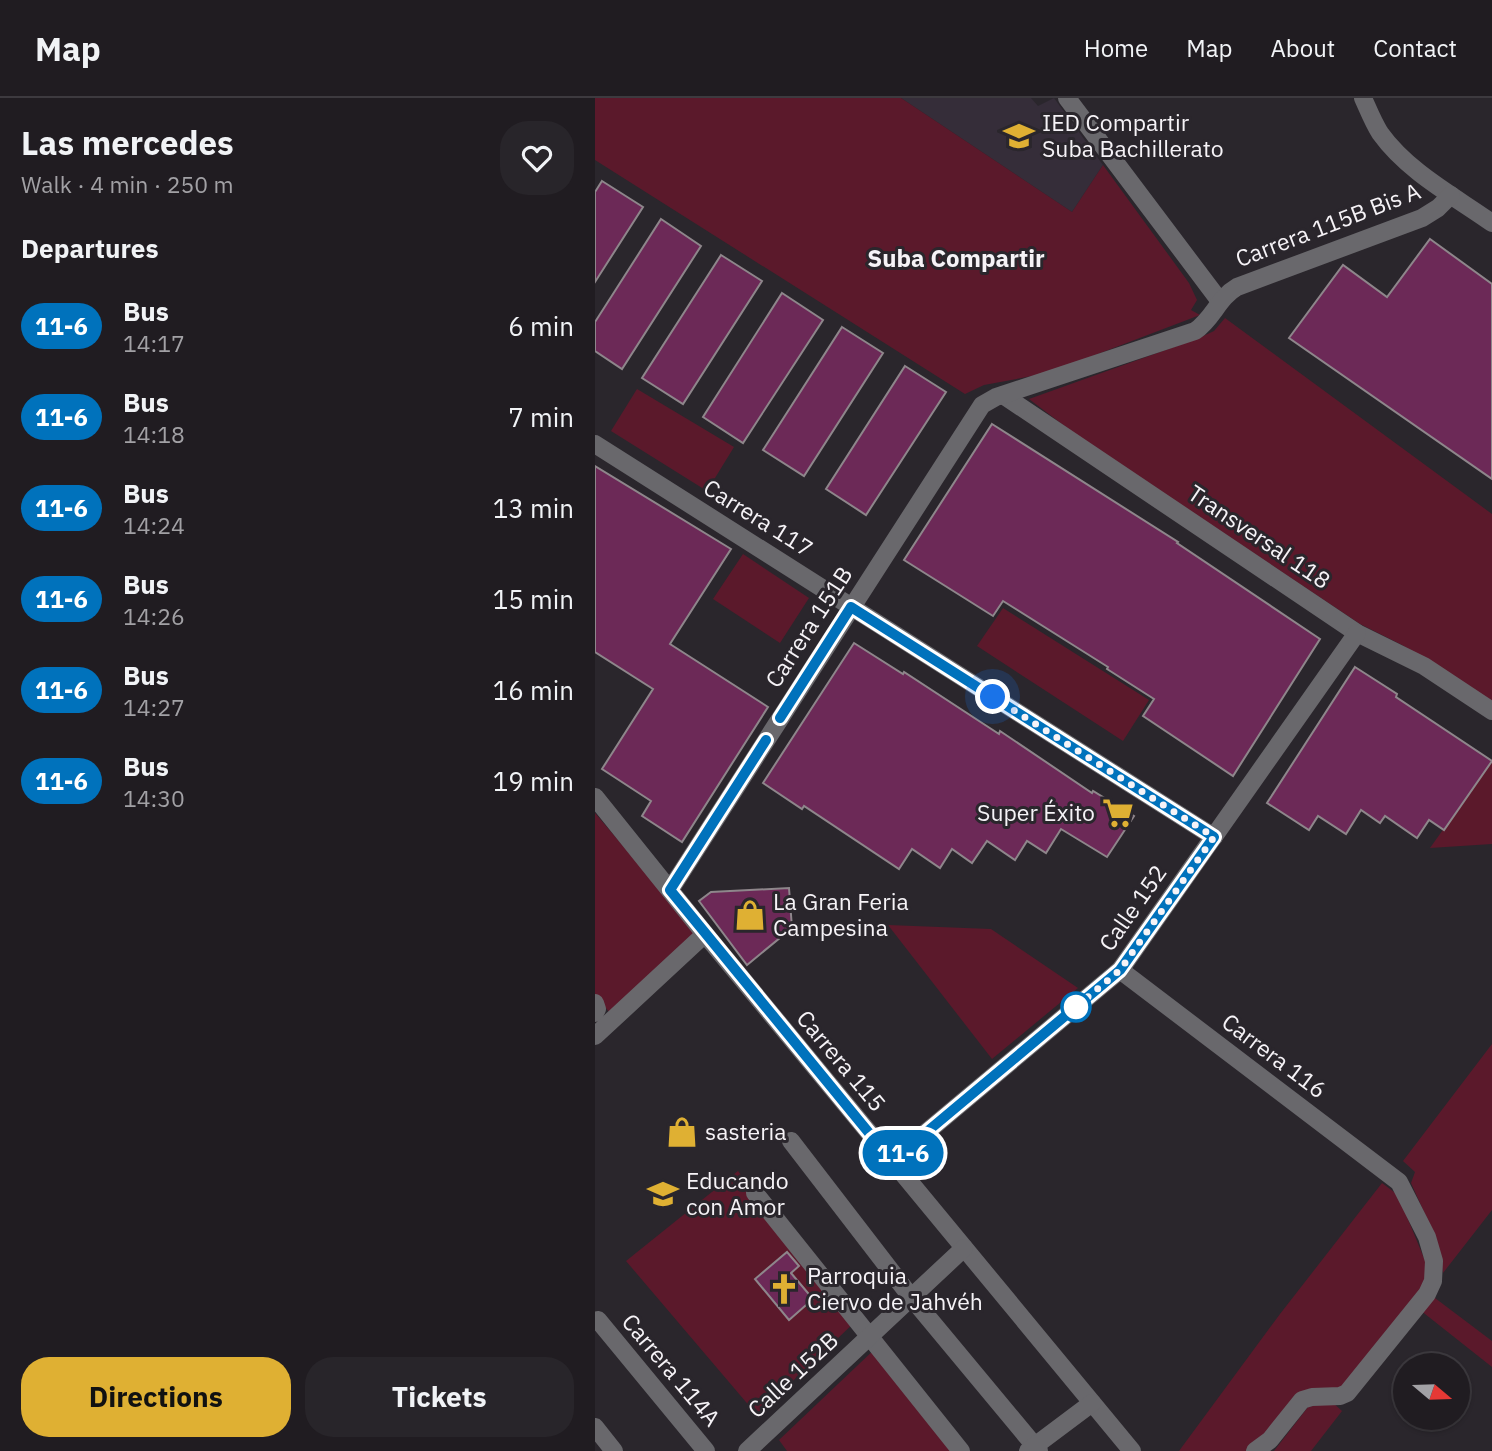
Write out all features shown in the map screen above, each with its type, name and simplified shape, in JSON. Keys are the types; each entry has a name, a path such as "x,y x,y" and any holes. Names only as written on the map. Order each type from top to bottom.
{"street":[{"path":"1066,98 1219,300"},
{"path":"1363,98 1380,132 1398,152 1451,195 1492,223"},
{"name":"Carrera 115B Bis A","path":"999,396 1195,331 1208,321 1219,300 1237,286 1422,218 1438,208 1451,195"},
{"name":"Carrera 151B","path":"670,890 973,415 982,405 999,396"},
{"name":"Transversal 118","path":"999,396 1357,633 1423,666 1492,711"},
{"name":"Carrera 117","path":"595,444 1214,837"},
{"name":"Calle 152","path":"892,1161 1120,970 1357,633"},
{"name":"Carrera 115","path":"595,797 1132,1451"},
{"path":"595,1036 705,934"},
{"name":"Carrera 116","path":"1120,970 1399,1182 1427,1237 1434,1261 1433,1281 1427,1294 1347,1393 1302,1400 1270,1440 1258,1446 1255,1451"},
{"path":"791,1141 911,1297 1034,1449 1092,1403"},
{"path":"755,1193 961,1451"},
{"name":"Calle 152B","path":"747,1451 964,1248"},
{"name":"Carrera 114A","path":"598,1320 706,1451"},
{"path":"595,1427 614,1451"}],"shaded area":[{"path":"595,98 901,98 1072,212 1103,165 1189,283 1197,300 1191,310 1200,315 1048,373 984,385 965,394 595,160"},
{"name":"IED Compartir Suba Bachillerato","path":"901,98 1031,98 1038,106 1054,98 1103,165 1072,212"},
{"path":"1225,318 1492,514 1492,703 1402,645 1360,624 1071,431 1029,399 1199,338 1214,331"},
{"path":"637,389 734,447 707,491 611,431"},
{"path":"743,554 809,598 780,643 713,599"},
{"path":"1003,608 1149,700 1123,741 977,646"},
{"path":"1492,761 1492,844 1430,848"},
{"path":"595,813 697,933 610,1013 595,995"},
{"path":"888,925 991,929 1078,988 992,1059"},
{"path":"1492,1044 1492,1210 1443,1273 1437,1241 1411,1183 1415,1172 1403,1161"},
{"path":"738,1171 856,1321 757,1415 626,1261"},
{"path":"1382,1183 1398,1195 1426,1263 1428,1282 1344,1389 1299,1395 1249,1451 1179,1451 1280,1314"},
{"path":"1431,1295 1492,1341 1492,1367 1420,1310"},
{"path":"877,1347 961,1451 787,1451 779,1440"},
{"path":"1332,1402 1342,1411 1311,1451 1274,1451 1308,1407"}],"building":[{"path":"602,181 643,207 595,282 595,192"},
{"path":"661,219 701,246 622,369 595,351 595,322"},
{"path":"1430,239 1492,284 1492,479 1289,338 1343,265 1387,297"},
{"path":"721,255 762,281 683,404 642,378"},
{"path":"782,293 823,320 743,443 703,417"},
{"path":"842,327 883,353 804,476 763,450"},
{"path":"905,366 946,392 866,515 826,489"},
{"path":"992,424 1178,542 1320,639 1233,776 1143,716 1154,699 1107,669 1108,667 1003,601 993,616 904,560"},
{"path":"595,466 731,549 670,644 768,707 682,842 642,816 651,801 602,769 653,689 595,652"},
{"path":"854,643 999,734 1000,731 1092,793 1093,791 1134,816 1107,857 1061,829 1046,853 1027,841 1015,860 987,841 972,863 952,849 940,868 912,849 899,869 804,806 802,809 763,783"},
{"path":"1355,667 1492,761 1444,830 1429,820 1417,838 1385,816 1380,823 1361,810 1346,834 1318,816 1309,830 1267,803"},
{"name":"La Gran Feria Campesina","path":"789,888 792,928 747,965 699,901 711,892"},
{"name":"Parroquia Ciervo de Jahvéh","path":"787,1252 799,1266 791,1273 813,1299 789,1320 755,1279"}],"bus line":[{"name":"11-6","path":"766,740 670,890 892,1161 1120,970 1214,837 851,607 780,718"}],"place":[{"name":"IED Compartir Suba Bachillerato","path":"1019,136"},
{"name":"Super Éxito","path":"1118,813"},
{"name":"La Gran Feria Campesina","path":"750,915"},
{"name":"sasteria","path":"682,1132"},
{"name":"Educando con Amor","path":"663,1194"},
{"name":"Parroquia Ciervo de Jahvéh","path":"784,1289"}],"district":[{"name":"Suba Compartir","path":"956,259"}],"route":[{"path":"993,697 1214,837 1120,970 1076,1007"}]}
